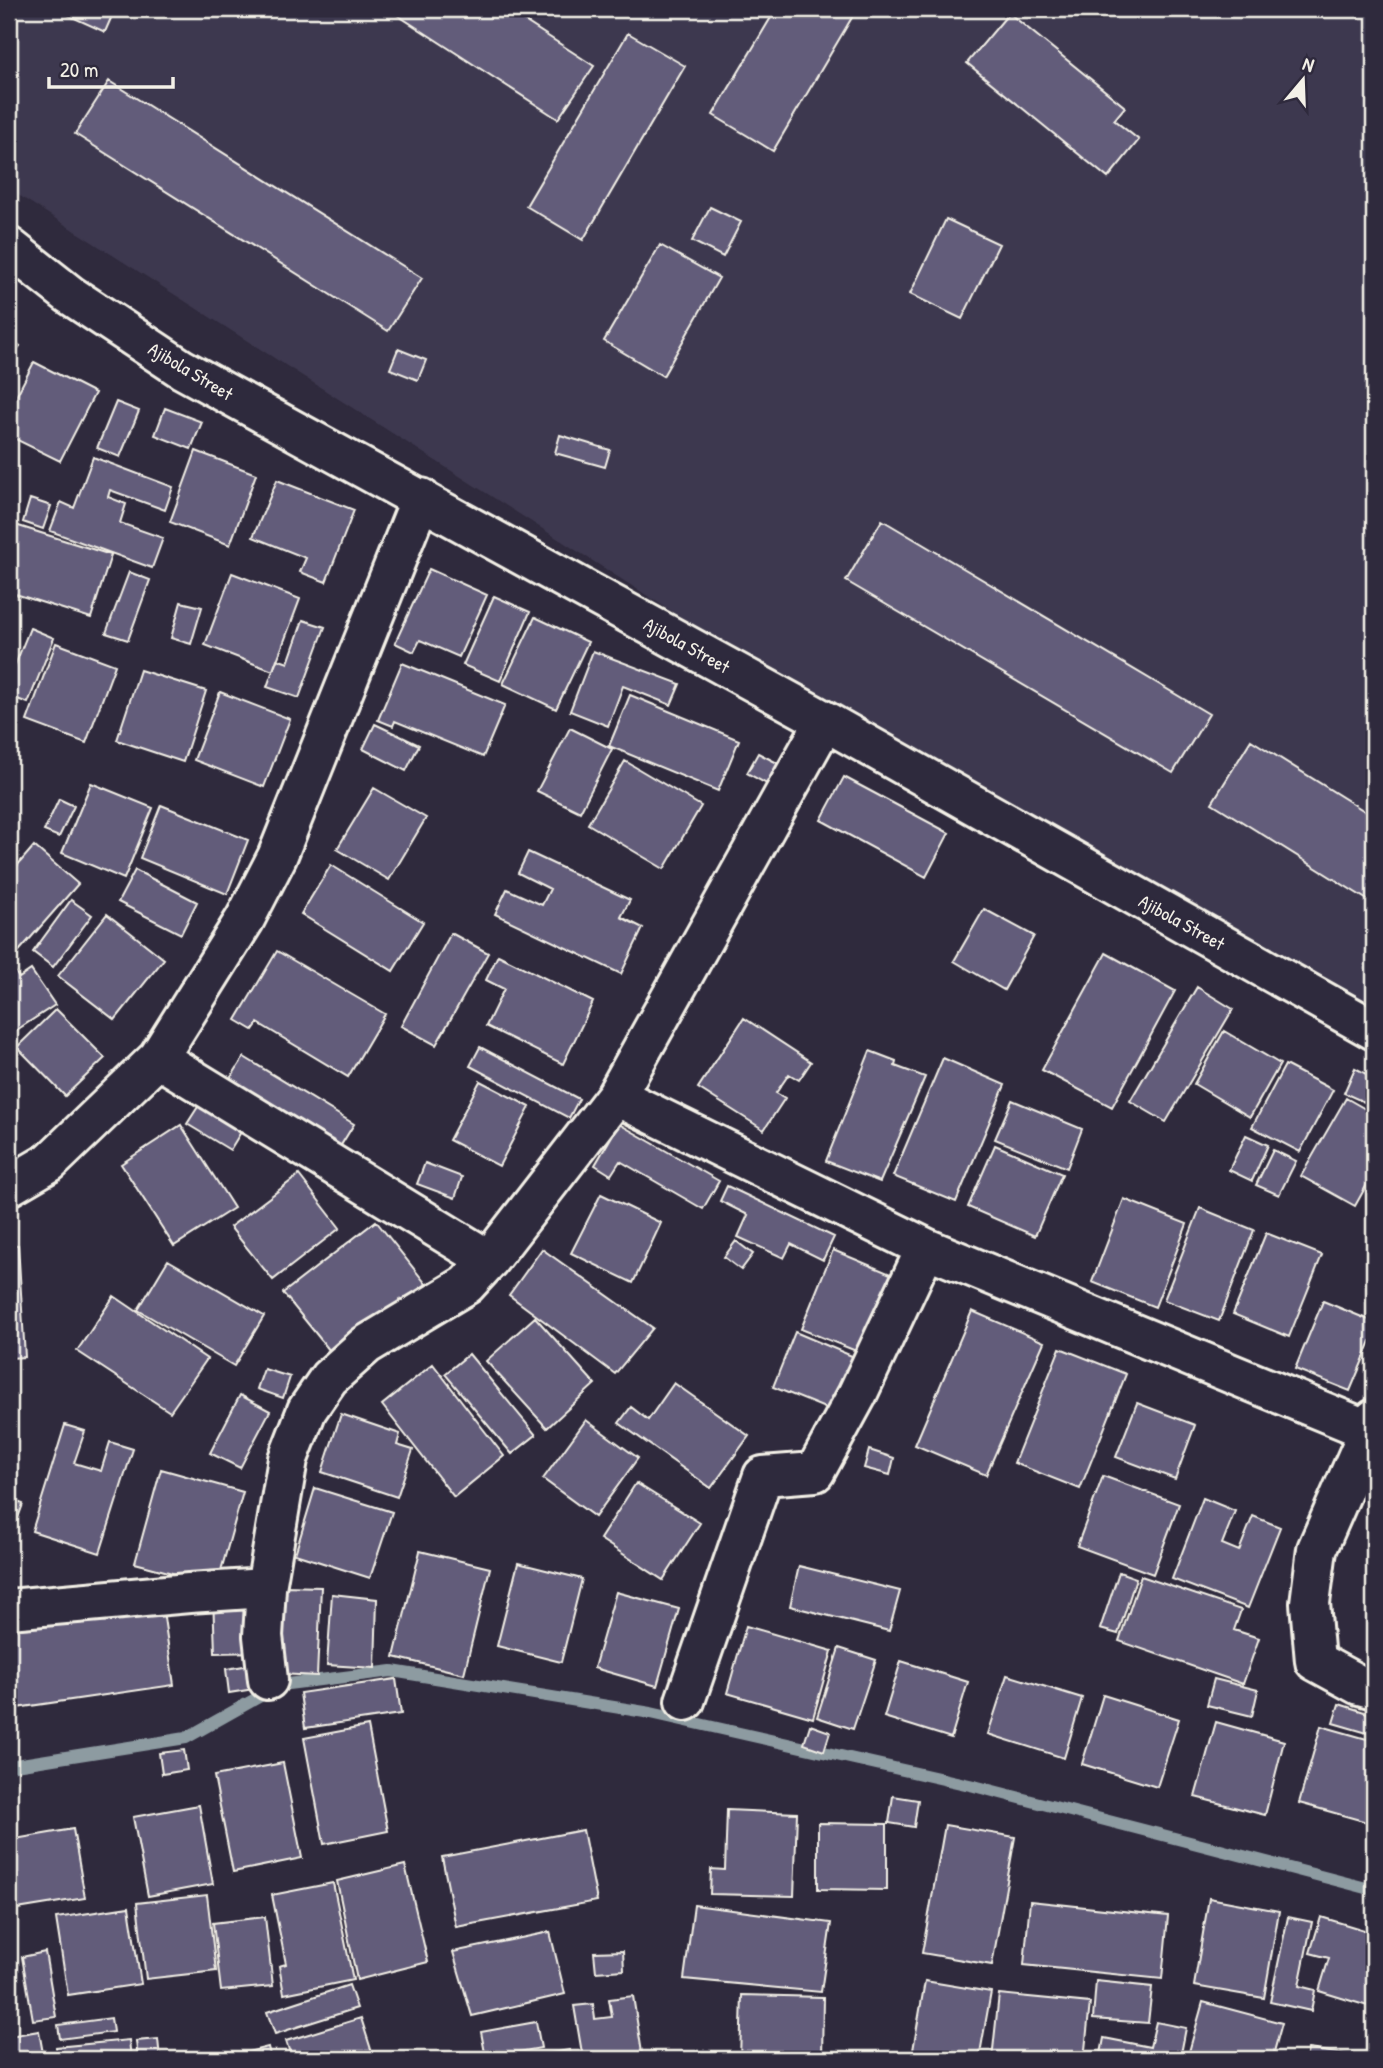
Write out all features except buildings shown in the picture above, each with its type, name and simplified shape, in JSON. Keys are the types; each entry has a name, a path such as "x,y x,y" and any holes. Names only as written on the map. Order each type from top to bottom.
{"street":[{"name":"Ajibola Street","path":"9,247 70,295 182,369 825,721 1374,1030"},
{"path":"9,1186 50,1162 158,1058 245,919 276,856 421,498"},
{"path":"268,1680 263,1636 266,1588 288,1459 307,1410 329,1378 366,1345 466,1285 489,1260 615,1096 825,721"},
{"path":"158,1058 489,1260"},
{"path":"615,1096 926,1248 1371,1425 1317,1549 1310,1603 1315,1661 1359,1685 1374,1689"},
{"path":"685,1701 764,1476 815,1472 857,1395 926,1248"},
{"path":"9,1609 266,1588"}],"shaded area":[{"path":"9,9 1374,9 1374,1022 982,809 9,189"}],"waterway":[{"path":"9,1766 186,1738 280,1685 392,1671 651,1713 974,1786 1374,1890"}]}
